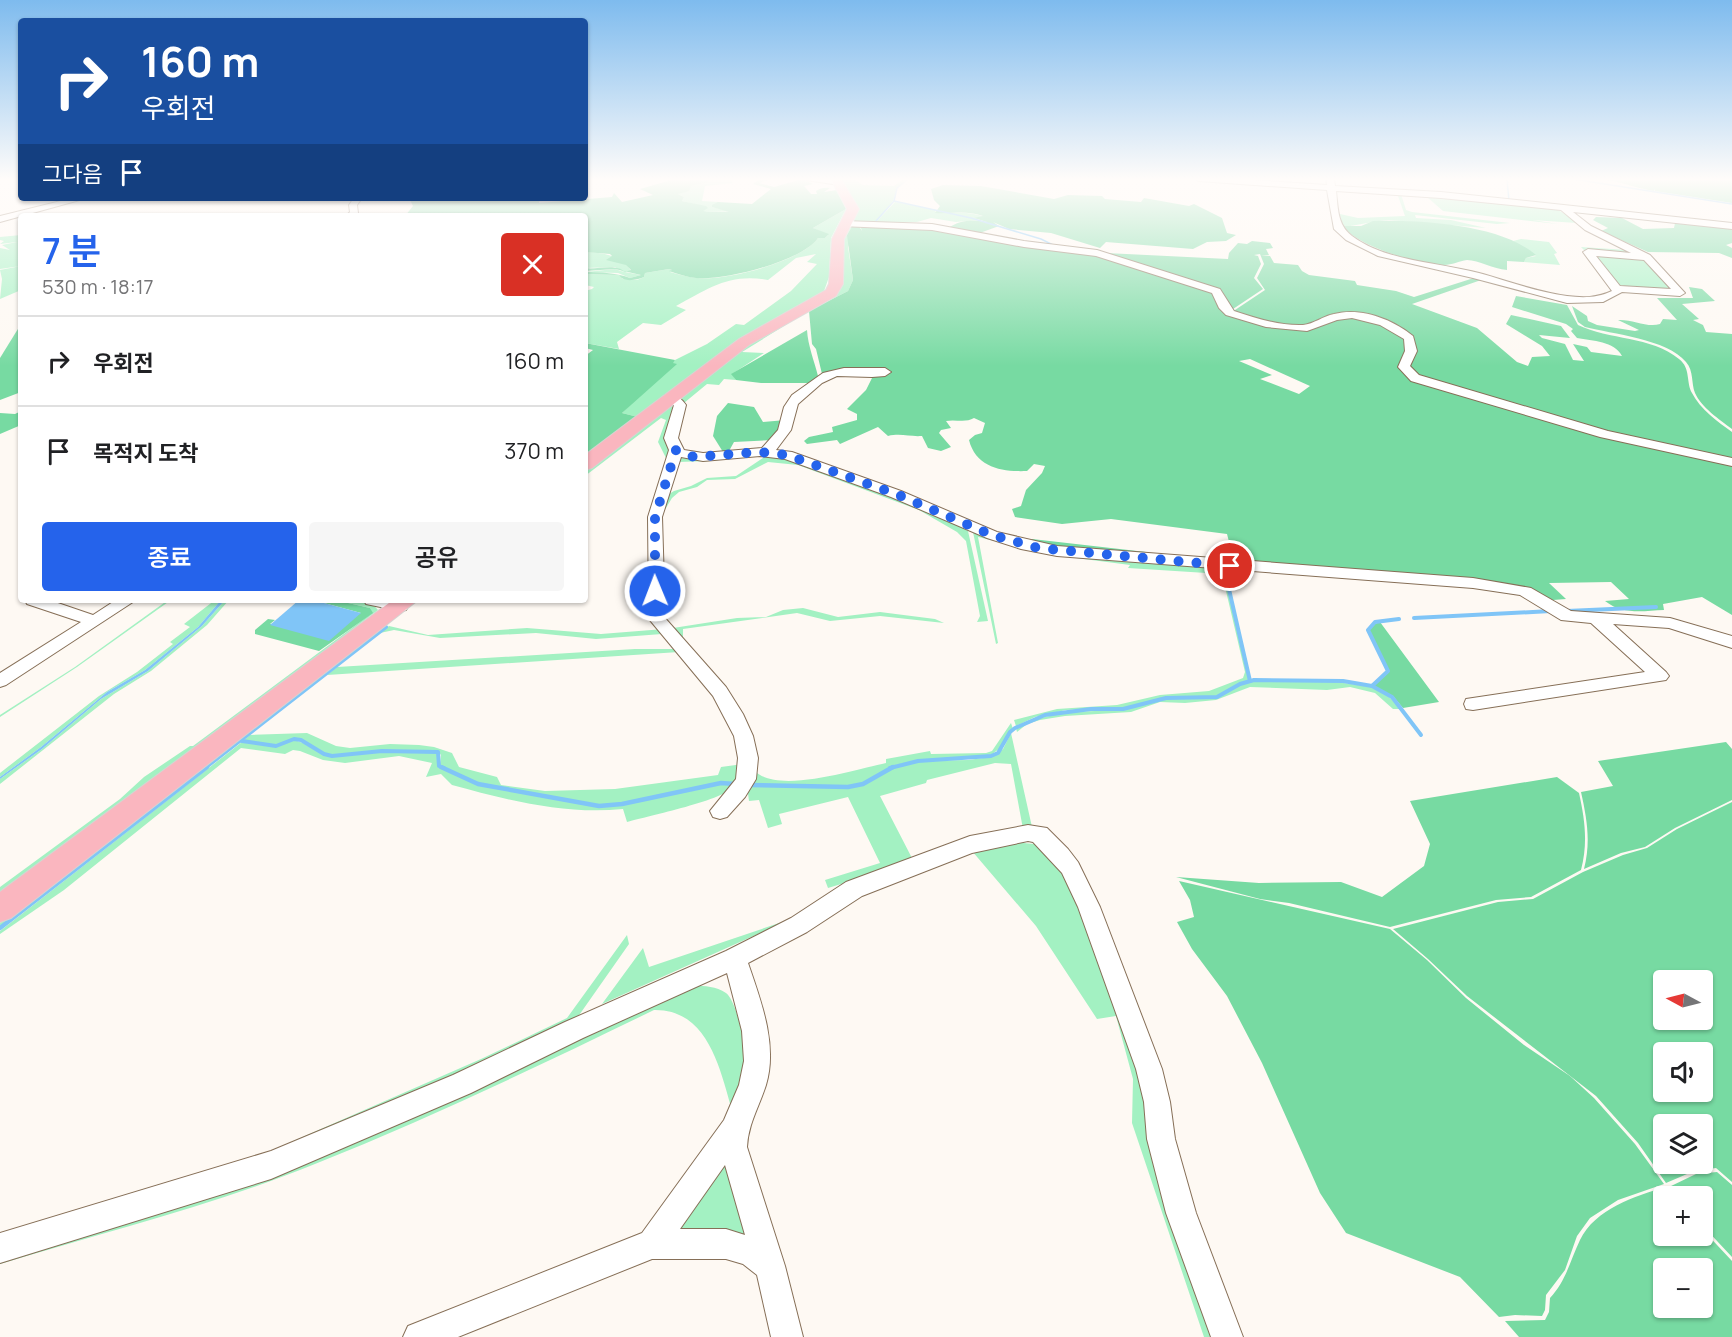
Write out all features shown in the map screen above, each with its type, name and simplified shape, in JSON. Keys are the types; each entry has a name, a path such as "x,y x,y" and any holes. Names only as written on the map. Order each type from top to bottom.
{"main road":[{"path":"588,462 755,335 831,293 836,284 838,241"},
{"path":"0,909 404,603"}],"street":[{"path":"1011,241 1105,255 1216,291 1221,296 1222,306 1230,313 1289,328 1308,328 1341,315 1365,318 1390,326 1409,338 1411,351 1404,367 1415,378 1605,434 1732,462"},
{"path":"1355,241 1374,250 1477,275 1548,296 1604,298 1617,293 1617,289"},
{"path":"1615,241 1647,257 1680,293 1617,289 1588,252 1647,257"},
{"path":"766,452 784,432 789,408 793,402 821,377 835,372 869,374 885,372"},
{"path":"669,399 677,401 680,405 671,438 676,450 655,517 657,619 709,676 741,728 747,764 746,780 720,811"},
{"path":"676,450 688,456 703,457 766,452 800,460 896,494 992,535 1038,548 1218,566 1473,583 1525,591 1567,616 1670,623 1732,642"},
{"path":"42,603 95,621"},
{"path":"0,681 8,668 123,603"},
{"path":"1473,704 1660,676 1596,618"},
{"path":"0,1248 271,1165 462,1084 574,1030 734,958 799,925 854,889 970,845 1028,833 1040,834 1070,868 1089,907 1149,1069 1157,1102 1161,1139 1181,1213 1227,1337"},
{"path":"652,1244 732,1131 751,1090 756,1059 749,1006 734,958"},
{"path":"732,1131 733,1147 770,1266 787,1337"},
{"path":"419,1337 652,1244 726,1244 751,1251 770,1266"}],"green space":[{"path":"3,241 18,241 18,266 0,269 0,248 10,250 2,245 17,242 0,244"},
{"path":"588,241 815,241 797,254 780,262 725,276 696,278 669,271 672,270 669,269 645,273 644,277 630,280 621,278 619,275 588,274 588,272 620,275 630,278 641,275 626,272 631,270 626,265 606,260 612,256 610,254 588,252"},
{"path":"815,241 831,241 829,277 824,291 733,344 638,417 622,413 675,360 707,344 736,324 744,325 791,291 817,264 807,262 816,254 796,258 768,280 754,278 731,280 710,288 676,306 686,310 661,325 643,323 617,342 619,349 588,344 588,290 594,287 588,286 588,274 619,275 623,279 637,280 644,277 645,273 669,269 672,270 670,272 687,276 710,278 762,268 796,255"},
{"path":"843,241 851,241 848,247 853,280 848,291 808,310 839,291"},
{"path":"848,241 1013,241 1087,253 1213,290 1223,311 1289,328 1347,316 1392,328 1408,342 1403,371 1493,403 1732,464 1732,615 1702,597 1663,604 1664,610 1626,610 1605,601 1629,599 1611,582 1549,583 1566,599 1553,600 1532,589 1516,586 1068,549 1032,543 1032,539 1146,552 1147,554 1234,561 1227,534 1111,519 1062,524 1015,517 1012,509 1021,506 1026,490 1042,473 1045,466 1034,464 1027,471 1009,471 984,462 978,457 969,440 982,433 985,423 974,418 946,421 951,428 941,430 939,433 951,447 941,451 928,448 922,436 888,436 878,427 840,444 837,440 807,444 804,441 809,437 833,432 832,427 857,420 857,414 847,409 866,390 873,376 861,371 848,370 822,374 816,349 812,344 809,311 848,291 853,280","holes":["1250,359 1310,386 1299,394 1260,379 1272,375 1239,361"]},
{"path":"1078,241 1219,241 1207,242 1193,249 1106,242 1100,248"},
{"path":"1251,241 1270,243 1273,248 1266,249 1269,255 1261,255 1270,256 1274,263 1298,265 1309,275 1355,281 1357,285 1396,291 1414,297 1477,277 1484,279 1412,304 1477,328 1517,362 1528,366 1532,357 1550,356 1542,346 1506,324 1511,315 1561,326 1570,338 1539,335 1542,338 1565,344 1573,360 1584,361 1573,344 1587,347 1591,352 1622,356 1614,347 1577,338 1571,331 1573,329 1566,324 1512,307 1516,296 1567,305 1578,325 1656,346 1679,359 1687,371 1690,389 1695,399 1710,415 1732,432 1732,461 1610,434 1423,379 1409,371 1411,337 1357,314 1310,325 1288,326 1232,312 1265,290 1257,278 1264,264 1260,254 1254,255 1258,256 1261,264 1254,278 1263,289 1230,311 1221,293 1106,253 1228,259 1229,253 1238,243 1247,244"},
{"path":"1357,241 1386,252 1446,267 1385,254"},
{"path":"1362,241 1513,241 1536,255 1526,258 1524,262 1507,261 1507,270 1467,260 1447,265 1420,262"},
{"path":"1514,241 1549,242 1557,253 1554,254 1560,265 1524,262 1526,258 1536,256"},
{"path":"1611,241 1638,254 1584,250 1581,247 1627,250"},
{"path":"1624,241 1732,241 1726,245 1732,248 1732,258 1719,253 1648,252"},
{"path":"588,252 617,258 631,271 625,272 641,275 630,278 618,273 588,272 615,269 624,272 615,267 588,268"},
{"path":"1593,255 1647,259 1672,290 1616,285"},
{"path":"18,267 18,291 0,299 2,279 0,270"},
{"path":"588,268 621,269 624,271 615,269 588,271"},
{"path":"1689,287 1702,289 1715,301 1682,304 1699,319 1693,320 1703,325 1706,332 1732,334 1732,429 1711,413 1698,398 1689,366 1677,354 1653,343 1585,327 1578,322 1572,306 1587,316 1588,321 1597,325 1635,331 1639,330 1618,320 1655,325 1660,324 1663,319 1677,320 1657,298 1693,298"},
{"path":"805,313 742,352 764,353 732,374 736,380 724,379 719,385 707,384 684,403 681,397 743,348"},
{"path":"18,329 18,393 0,400 0,358"},
{"path":"807,330 818,376 810,383 761,383 736,380 731,374"},
{"path":"588,344 675,360 673,363 677,364 622,413 638,417 588,456 588,354 593,350 588,349"},
{"path":"728,403 754,407 763,422 786,420 773,440 734,442 729,451 723,452 713,436 717,416"},
{"path":"669,406 676,407 672,454 667,460 658,442 666,420 661,418 588,474 588,469"},
{"path":"18,412 18,426 0,434 0,413"},
{"path":"756,453 798,462 889,495 937,514 968,531 988,621 977,622 980,616 966,541 957,532 919,510 798,465 768,462 735,479 707,480 697,487 679,492 672,498 663,513 662,532 659,535 664,497 707,478 736,476 766,456 677,462 679,458 711,459"},
{"path":"973,532 1146,562 1223,569 1249,680 1217,697 1166,697 1122,708 1066,710 1035,717 1016,726 1014,720 1057,709 1117,705 1160,695 1209,691 1243,678 1245,672 1222,574 1128,568 1130,565 1053,555 978,537 998,643 996,644"},
{"path":"167,603 77,667 0,717"},
{"path":"211,603 218,603 198,627 145,670 107,692 41,747 0,777 0,773 99,696 137,672 173,644 170,642 190,627 184,624"},
{"path":"222,603 226,603 207,625 151,671 114,694 0,784 0,779 42,749 101,699 148,671 202,626"},
{"path":"324,603 348,603 370,608 373,613 319,651 255,634 255,630 268,619 275,620 270,624 361,613"},
{"path":"348,603 368,603 378,610 0,897 0,887 120,799 144,777 193,746 372,613 370,608"},
{"path":"803,608 838,617 880,612 935,619 944,623 880,616 830,621 797,613 683,629 683,640 673,628 737,618 766,617 783,610"},
{"path":"1380,622 1439,702 1403,708 1393,696 1373,686 1389,672 1369,630 1372,625"},
{"path":"385,624 387,625 0,927 0,923"},
{"path":"389,626 428,635 527,628 601,634 664,629 698,667 728,709 739,736 743,763 728,715 679,652 327,675 337,667 635,649 675,649 662,634 596,639 536,633 440,638 394,630 380,633"},
{"path":"1254,680 1313,680 1371,687 1384,692 1400,709 1393,709 1375,693 1350,687 1327,690 1250,687 1216,700 1185,703 1160,702 1131,712 1065,716 1027,724 1017,732 1016,728 1036,719 1067,712 1123,710 1167,699 1218,698"},
{"path":"1011,723 1013,729 1000,748 990,756 917,760 892,766 863,783 848,787 748,784 756,772 767,778 782,781 800,780 838,774 886,763 886,759 930,751 931,754 986,753 992,751"},
{"path":"307,733 336,746 350,748 390,744 434,747 452,753 459,767 497,777 501,785 545,791 615,789 718,775 721,767 743,764 741,777 736,783 721,782 621,803 599,805 479,783 440,766 441,755 438,751 382,750 332,755 319,751 302,740 294,739 276,746 244,740 250,735"},
{"path":"1011,733 1032,827 1023,829 1011,764 995,763 927,780 926,783 880,796 914,862 828,888 825,880 880,863 848,797 779,814 782,824 768,828 759,800 749,801 747,786 855,787 893,768 918,761 991,757 1003,749"},
{"path":"293,740 331,757 382,752 437,753 438,767 478,785 598,807 622,805 721,784 736,785 729,791 703,802 627,822 623,809 580,810 536,805 452,785 441,774 426,777 432,763 399,756 345,763 323,760 300,751 293,750 285,754 241,748 64,890 0,934 0,931 242,742 275,747"},
{"path":"1726,742 1732,749 1732,800 1675,828 1645,847 1621,853 1584,869 1587,831 1581,792 1613,786 1598,761"},
{"path":"1557,777 1579,793 1585,831 1581,870 1531,897 1496,900 1390,927 1289,903 1260,899 1176,877 1259,883 1341,882 1382,897 1424,866 1430,844 1410,801"},
{"path":"1732,802 1732,1182 1716,1168 1713,1168 1713,1114 1653,1114 1653,1164 1638,1143 1596,1096 1467,996 1393,929 1498,902 1533,899 1583,872 1623,855 1647,848 1677,829"},
{"path":"1013,842 1034,844 1044,849 1071,877 1123,1013 1221,1337 1204,1337 1132,1123 1133,1079 1116,1016 1097,1019 1036,926 972,851"},
{"path":"1179,881 1390,929 1427,960 1466,998 1524,1045 1570,1076 1594,1098 1635,1144 1653,1169 1653,1174 1657,1174 1664,1184 1618,1200 1590,1218 1577,1236 1565,1270 1546,1295 1545,1310 1542,1316 1499,1317 1460,1277 1346,1233 1320,1193 1262,1063 1227,996 1192,949 1177,922 1194,917 1190,900"},
{"path":"791,919 602,1004 643,948 649,967"},
{"path":"627,935 629,944 575,1021 330,1134 0,1242 0,1233 266,1153 481,1059 567,1018"},
{"path":"694,986 706,986 726,993 731,999 739,1020 746,1071 744,1083 732,1110 716,1060 699,1030 687,1019 672,1012 654,1010 444,1109 277,1179 0,1264 0,1255 221,1186"},
{"path":"722,1154 749,1242 666,1237"},
{"path":"1717,1172 1732,1185 1732,1257 1713,1237 1713,1186 1671,1186 1696,1174"},
{"path":"1660,1174 1687,1174 1666,1183"},
{"path":"1653,1191 1653,1246 1713,1246 1713,1241 1732,1261 1732,1337 1519,1337 1505,1321 1545,1320 1549,1312 1550,1298 1564,1278 1587,1229 1606,1212"}],"water":[{"path":"218,603 222,603 202,626 148,671 101,699 42,749 0,779 107,692 145,670 198,627"},
{"path":"296,603 324,603 361,613 329,641 270,625"}],"waterway":[{"path":"1046,241 1055,246"},
{"path":"1225,572 1250,681"},
{"path":"1567,611 1656,607"},
{"path":"1414,618 1551,611"},
{"path":"1372,686 1388,671 1368,630 1375,622 1399,619"},
{"path":"205,768 386,627"},
{"path":"892,767 918,761 991,756 998,753 1010,732 1015,728 1045,715 1091,709 1123,709 1166,698 1217,697 1240,684 1254,680 1343,681 1372,686"},
{"path":"1372,686 1392,697 1421,735"},
{"path":"242,741 276,746 294,739 301,740 324,754 332,756 382,751 438,752 439,766 444,768"},
{"path":"0,928 207,767"},
{"path":"441,767 478,784 599,806 622,804 721,783 735,784"},
{"path":"748,785 848,787 863,784 892,767"}],"route":[{"path":"655,591 655,517 674,463 676,450 694,457 760,452 787,455 896,494 992,535 1038,548 1230,566"}]}
